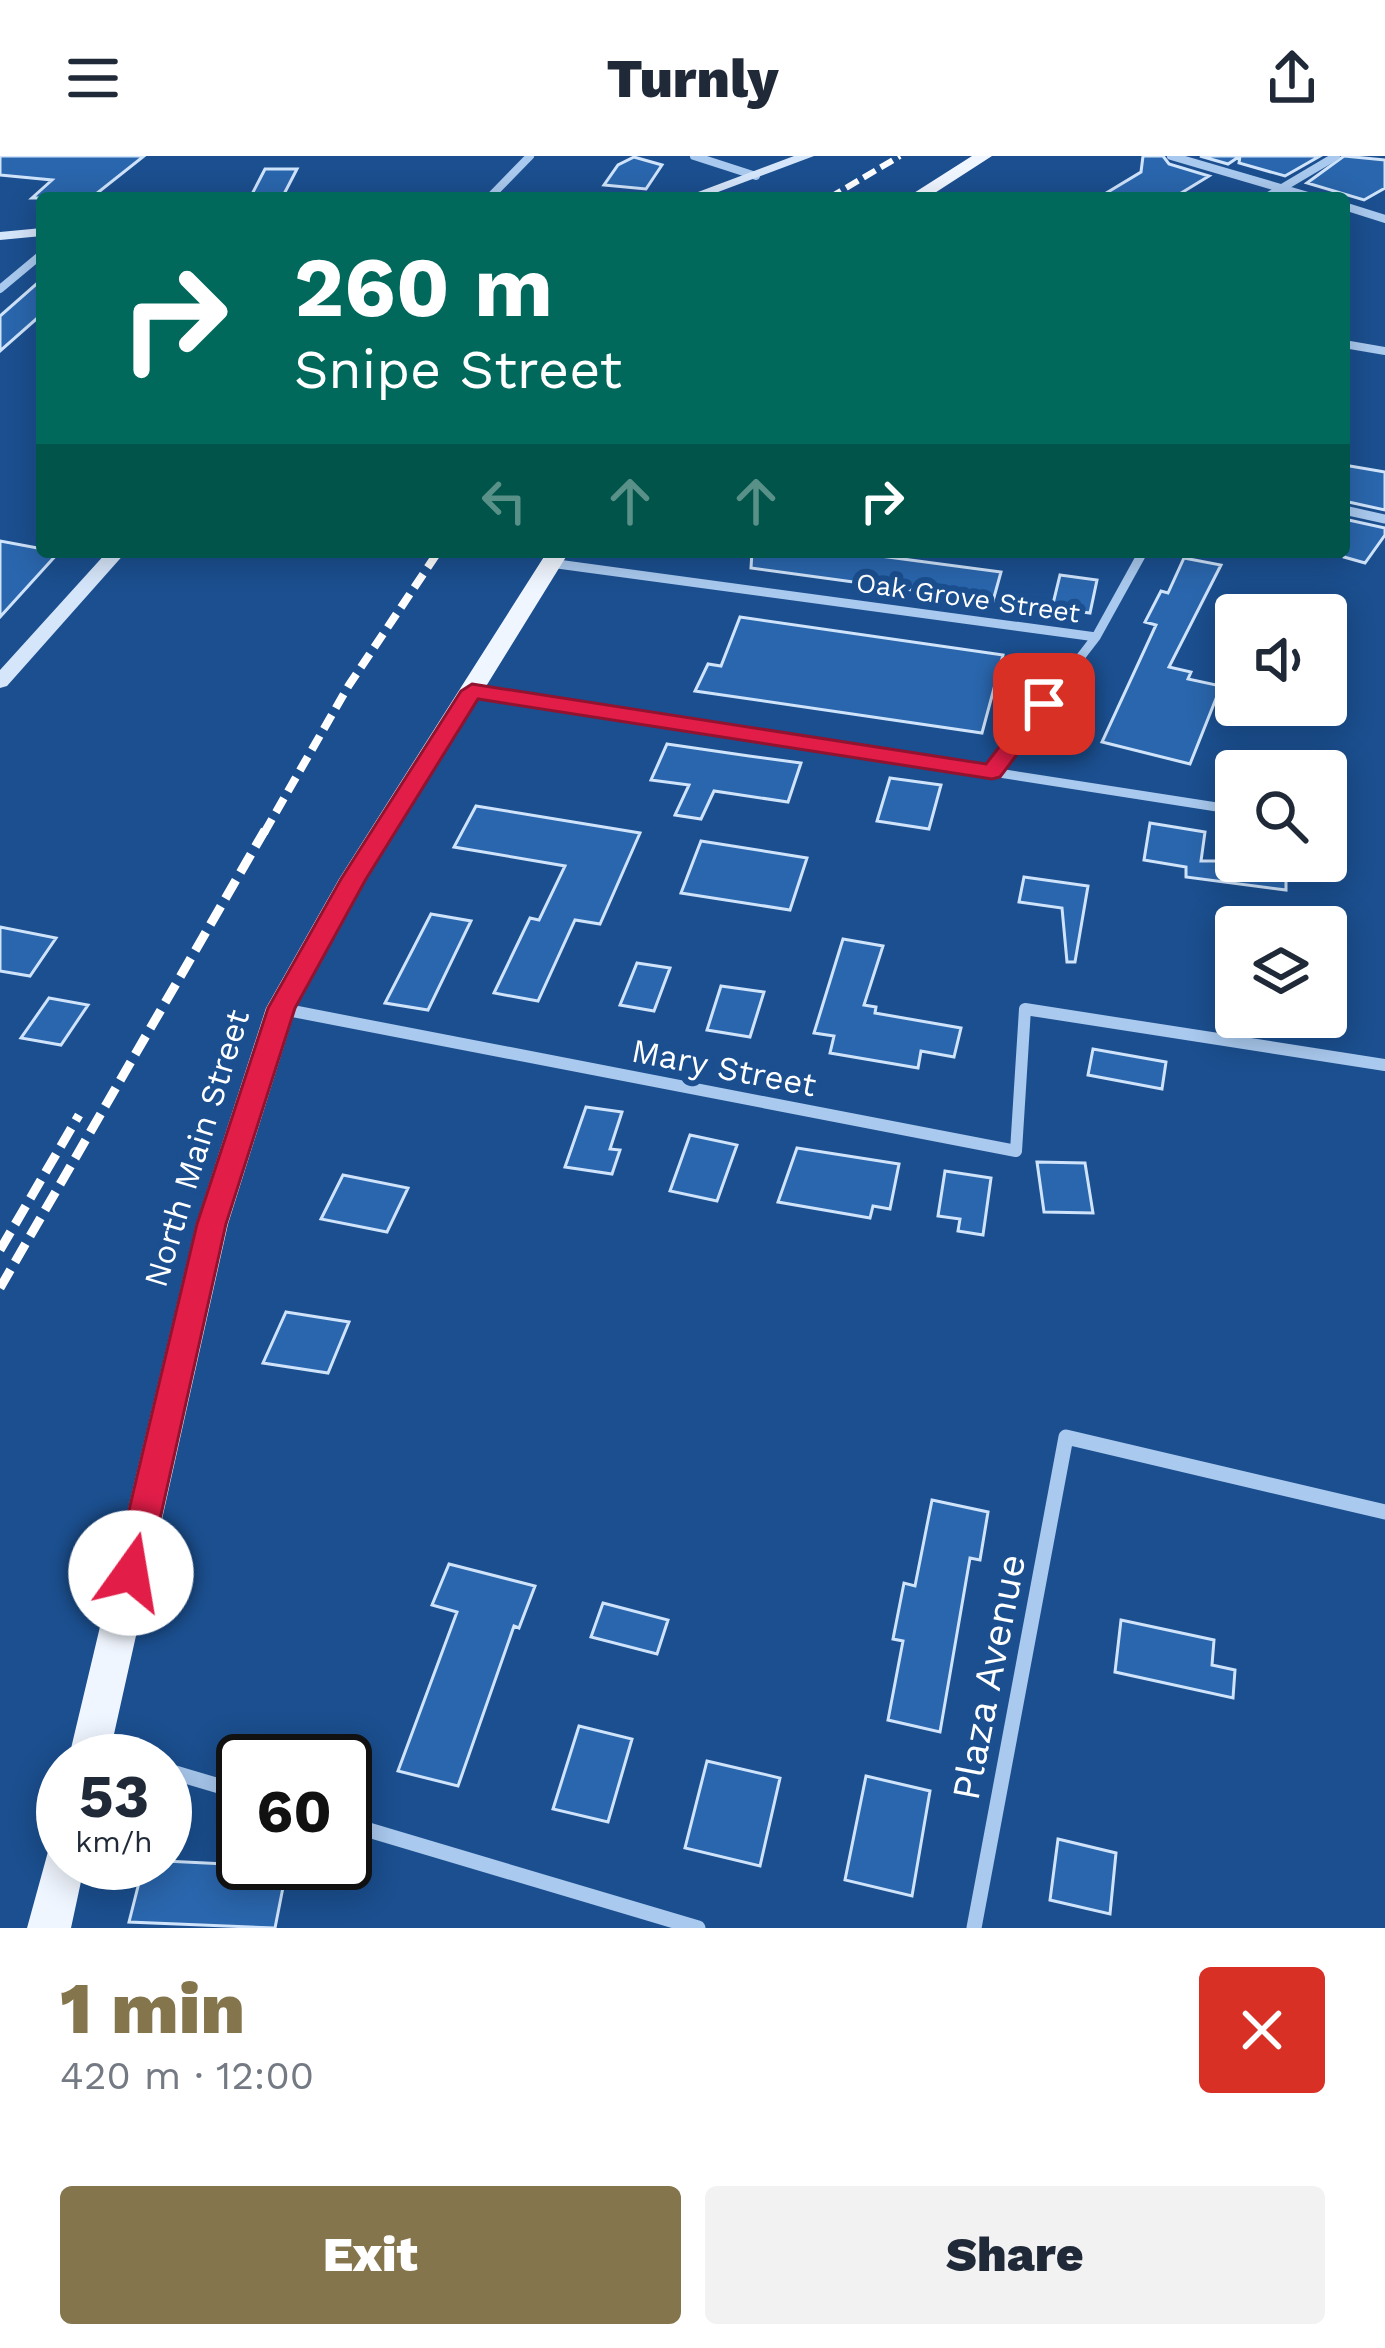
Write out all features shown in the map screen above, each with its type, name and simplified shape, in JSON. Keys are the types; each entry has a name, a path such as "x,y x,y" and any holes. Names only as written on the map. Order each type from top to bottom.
{"main road":[{"path":"925,192 984,156"},
{"name":"North Main Street","path":"94,1734 212,1224 281,1008 353,879 554,558"},
{"path":"49,1928 58,1890"}],"street":[{"path":"495,192 530,156"},
{"path":"694,156 756,176"},
{"path":"707,192 807,156"},
{"path":"1171,156 1295,192"},
{"path":"1275,192 1336,156"},
{"path":"1350,208 1385,218"},
{"path":"0,236 36,233"},
{"path":"0,289 36,259"},
{"path":"1350,345 1385,351"},
{"path":"1350,511 1385,519"},
{"path":"0,682 112,558"},
{"name":"Oak Grove Street","path":"554,558 1096,637"},
{"path":"992,772 1096,637 1140,558"},
{"path":"472,691 1215,807"},
{"name":"Mary Street","path":"281,1008 1016,1151 1025,1009 1385,1065"},
{"name":"Plaza Avenue","path":"974,1928 1066,1437 1385,1512"},
{"path":"372,1831 698,1928"}],"building":[{"path":"0,156 144,156 99,192 39,192 52,180 0,175"},
{"path":"1143,156 1163,156 1169,164 1209,176 1183,192 1108,192 1141,172"},
{"path":"1200,156 1240,156 1228,164"},
{"path":"1240,156 1320,156 1285,176 1239,163"},
{"path":"1344,156 1385,160 1385,188 1364,200 1350,192 1307,183"},
{"path":"634,157 662,165 646,189 604,185 618,165"},
{"path":"265,169 297,169 285,192 253,192"},
{"path":"36,284 36,319 0,351 0,316"},
{"path":"1350,466 1385,472 1385,510 1350,502"},
{"path":"1350,520 1385,528 1365,563 1348,558"},
{"path":"0,541 36,548 36,558 54,558 0,617"},
{"path":"752,558 895,558 1001,572 993,601 751,568"},
{"path":"1184,558 1221,565 1169,667 1191,672 1188,679 1215,685 1215,701 1190,764 1102,742 1156,625 1145,622 1161,591 1168,593"},
{"path":"1060,575 1097,580 1090,613 1052,608"},
{"path":"740,617 1003,655 982,733 695,691 708,664 721,666"},
{"path":"667,744 801,763 788,802 714,791 701,819 675,815 689,785 651,780"},
{"path":"890,778 941,785 929,829 877,821"},
{"path":"476,806 640,833 600,924 575,920 538,1001 494,993 530,918 539,920 565,866 454,847"},
{"path":"1150,823 1205,832 1201,861 1215,861 1215,881 1186,877 1186,867 1144,860"},
{"path":"701,841 807,858 790,910 681,893"},
{"path":"1024,877 1088,886 1075,962 1067,962 1062,908 1019,902"},
{"path":"1224,882 1286,882 1286,890"},
{"path":"431,914 471,921 428,1010 385,1003"},
{"path":"0,927 56,938 30,976 0,971"},
{"path":"843,939 883,946 864,1005 876,1007 875,1013 961,1028 954,1057 921,1051 918,1068 830,1053 834,1036 814,1033"},
{"path":"637,963 670,968 654,1011 620,1005"},
{"path":"721,986 764,992 750,1037 707,1030"},
{"path":"49,998 88,1005 61,1045 21,1038"},
{"path":"1093,1049 1166,1062 1162,1089 1088,1075"},
{"path":"586,1107 622,1112 610,1149 620,1150 612,1174 565,1167"},
{"path":"690,1135 737,1145 717,1201 670,1191"},
{"path":"797,1148 899,1164 890,1209 873,1206 870,1218 778,1202"},
{"path":"1037,1162 1085,1163 1093,1213 1044,1212"},
{"path":"945,1171 991,1178 983,1235 958,1231 960,1219 938,1216"},
{"path":"343,1175 408,1188 387,1232 321,1219"},
{"path":"286,1312 349,1322 328,1373 263,1363"},
{"path":"932,1500 988,1512 980,1560 970,1558 940,1732 888,1720 903,1641 893,1639 904,1583 915,1586"},
{"path":"449,1564 535,1586 519,1628 514,1626 458,1786 398,1771 457,1612 432,1605"},
{"path":"603,1603 668,1620 657,1654 591,1637"},
{"path":"1121,1620 1214,1640 1212,1665 1235,1670 1233,1698 1115,1672"},
{"path":"579,1726 632,1739 608,1822 553,1809"},
{"path":"707,1761 780,1778 760,1866 685,1848"},
{"path":"866,1776 930,1791 912,1896 845,1880"},
{"path":"1058,1839 1116,1853 1110,1914 1050,1900"},
{"path":"192,1862 216,1864 216,1890 282,1890 275,1928 129,1922 137,1890 192,1890"}],"railway":[{"path":"839,192 900,156"},
{"path":"264,833 349,685 434,558"},
{"path":"0,1288 265,830"},
{"path":"0,1250 79,1115"}],"route":[{"path":"131,1573 212,1224 281,1008 353,879 472,691 992,772 1044,704"}]}
